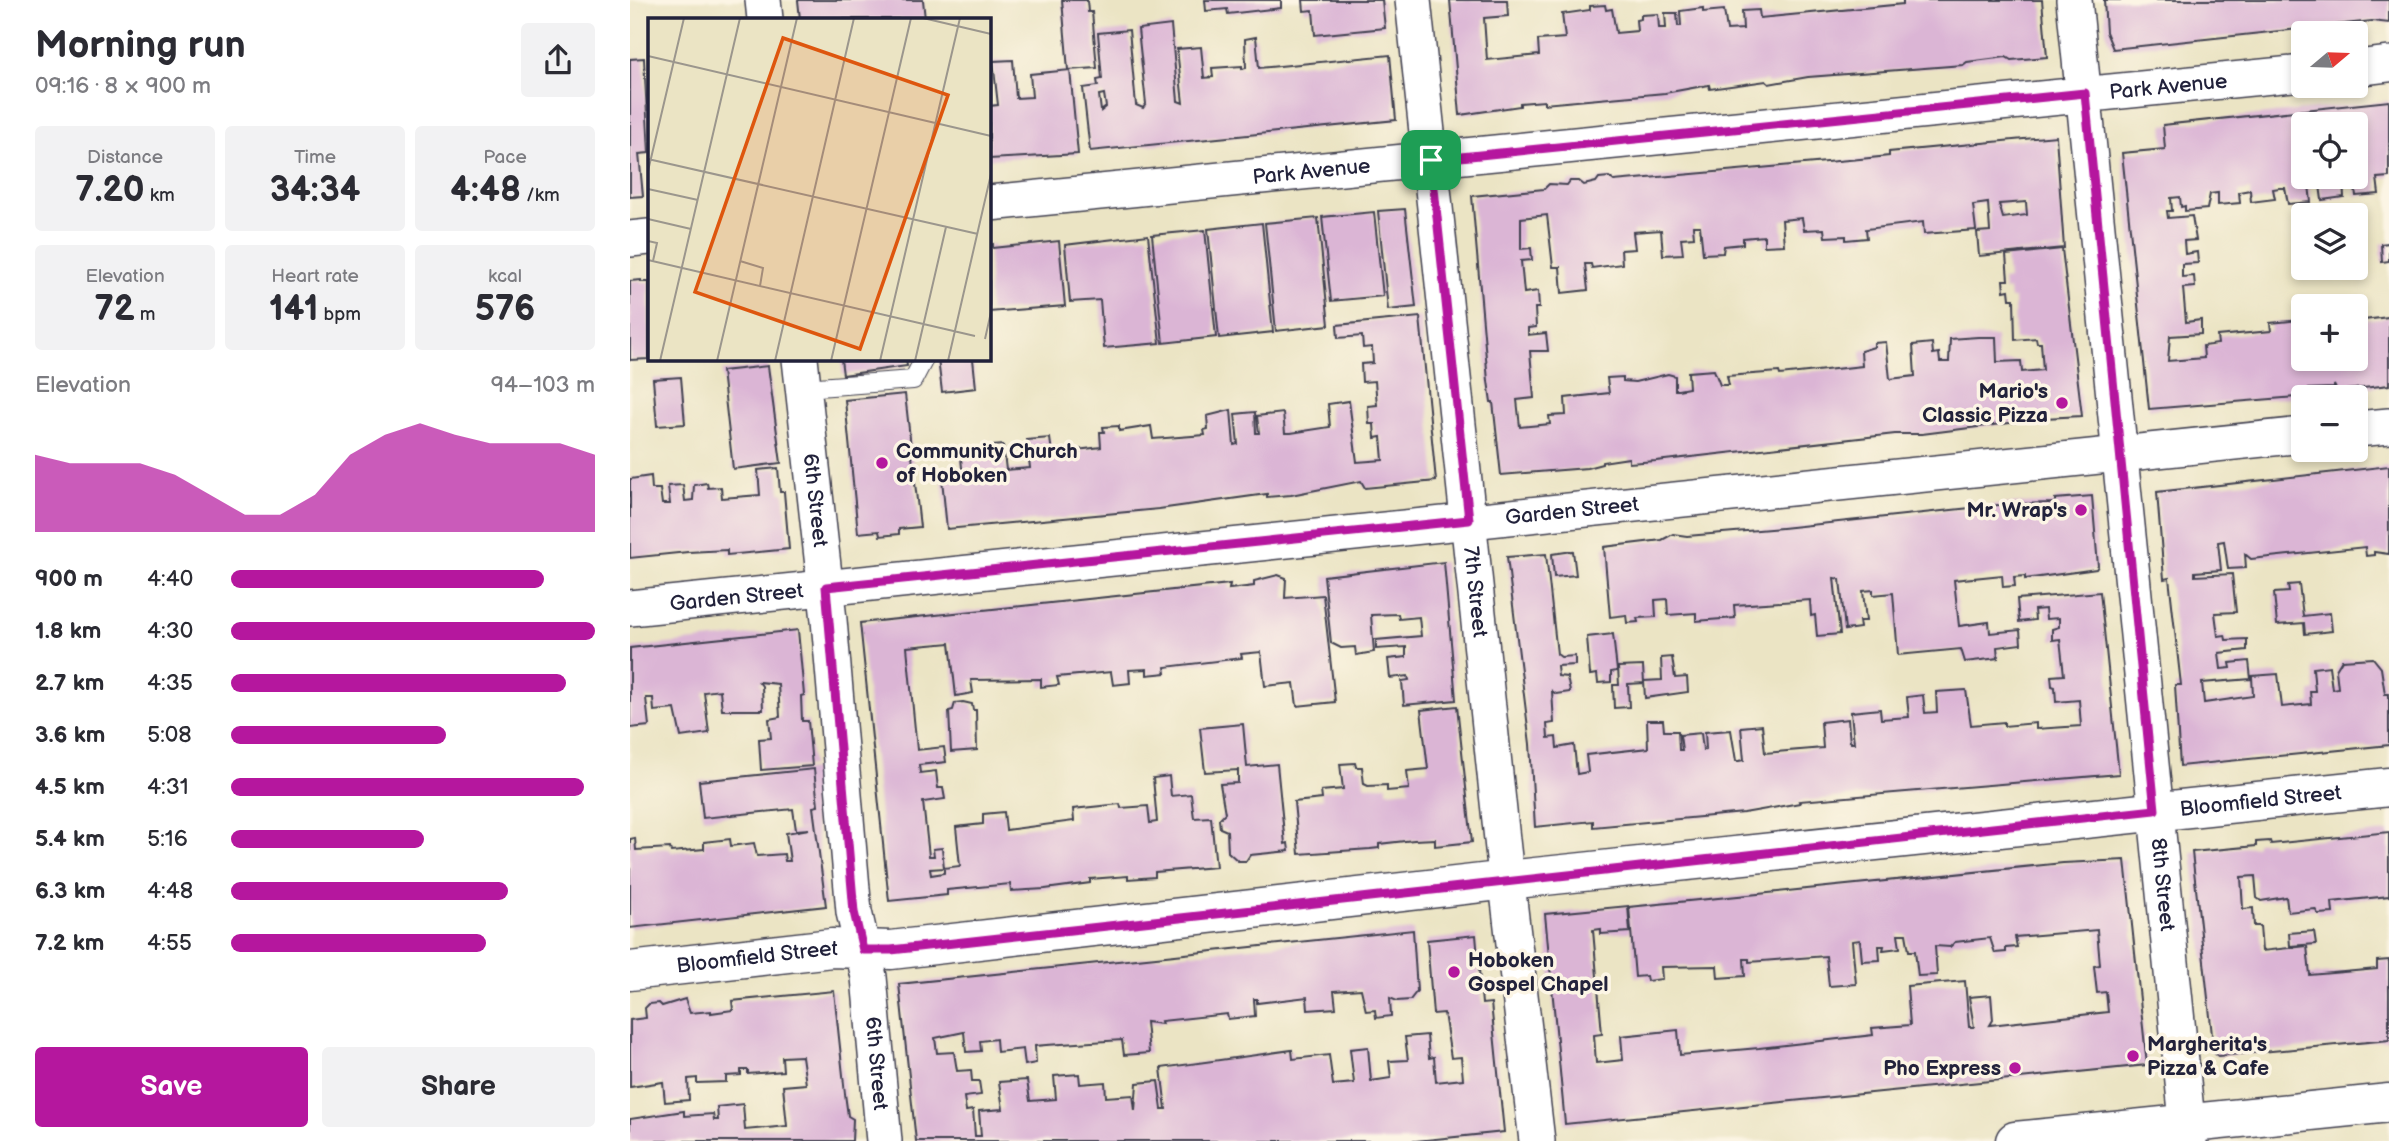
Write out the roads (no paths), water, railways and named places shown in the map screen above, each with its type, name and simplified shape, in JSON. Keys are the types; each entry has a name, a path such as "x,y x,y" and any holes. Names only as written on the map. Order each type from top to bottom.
{"street":[{"path":"764,0 765,18"},
{"name":"7th Street","path":"1413,0 1507,881 1538,1141"},
{"name":"8th Street","path":"2074,0 2188,1132"},
{"path":"2368,67 2389,64"},
{"name":"Park Avenue","path":"990,203 2291,74"},
{"path":"630,239 648,237"},
{"name":"6th Street","path":"802,374 826,587 854,912 869,977 884,1141"},
{"path":"2368,428 2389,426"},
{"name":"Garden Street","path":"630,608 2291,436"},
{"name":"Bloomfield Street","path":"630,971 832,948 905,949 2155,810 2389,787"},
{"path":"2015,1141 2188,1132 2389,1103"}],"lane":[{"path":"802,374 913,380 923,360"}],"place":[{"name":"Mario's Classic Pizza","path":"2062,403"},
{"name":"Community Church of Hoboken","path":"882,463"},
{"name":"Mr. Wrap's","path":"2081,510"},
{"name":"Hoboken Gospel Chapel","path":"1454,972"},
{"name":"Margherita's Pizza & Cafe","path":"2133,1056"},
{"name":"Pho Express","path":"2015,1068"}]}
